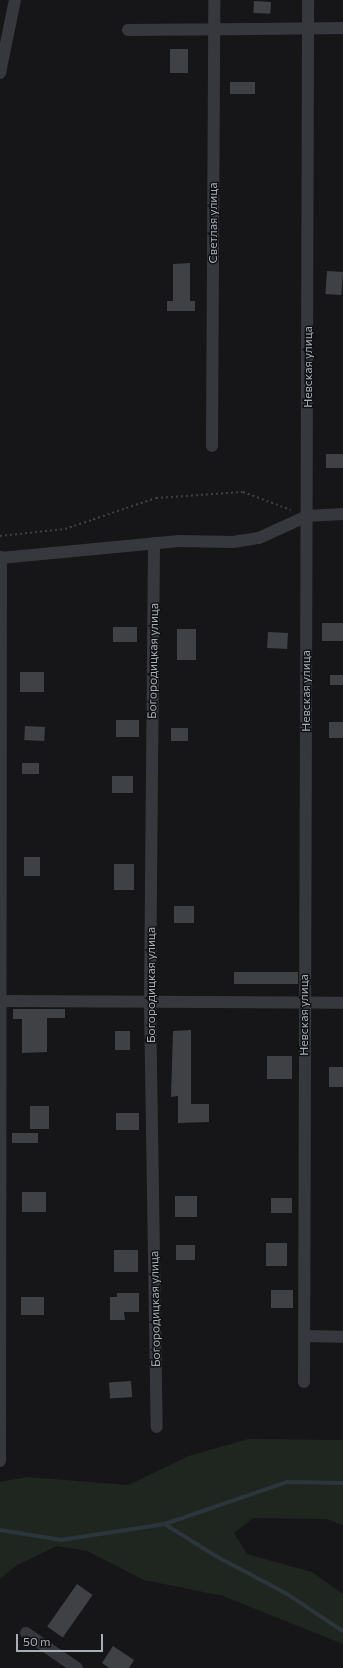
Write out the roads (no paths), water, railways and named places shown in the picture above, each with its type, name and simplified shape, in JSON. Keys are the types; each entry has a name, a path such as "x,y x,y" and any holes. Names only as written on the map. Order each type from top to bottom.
{"street":[{"path":"0,73 15,0"},
{"name":"Светлая улица","path":"212,446 214,0"},
{"name":"Невская улица","path":"304,1382 308,0"},
{"path":"128,30 343,28"},
{"path":"0,1461 1,558 154,543 233,542 259,538 307,516 343,514"},
{"name":"Богородицкая улица","path":"154,543 150,1002 157,1427"},
{"path":"0,1001 304,1004 343,1003"},
{"path":"304,1336 343,1337"},
{"path":"26,1633 77,1668"}],"waterway":[{"path":"0,1530 61,1540 165,1524 287,1482 343,1483"},
{"path":"165,1524 216,1556 286,1593 343,1631"}]}
